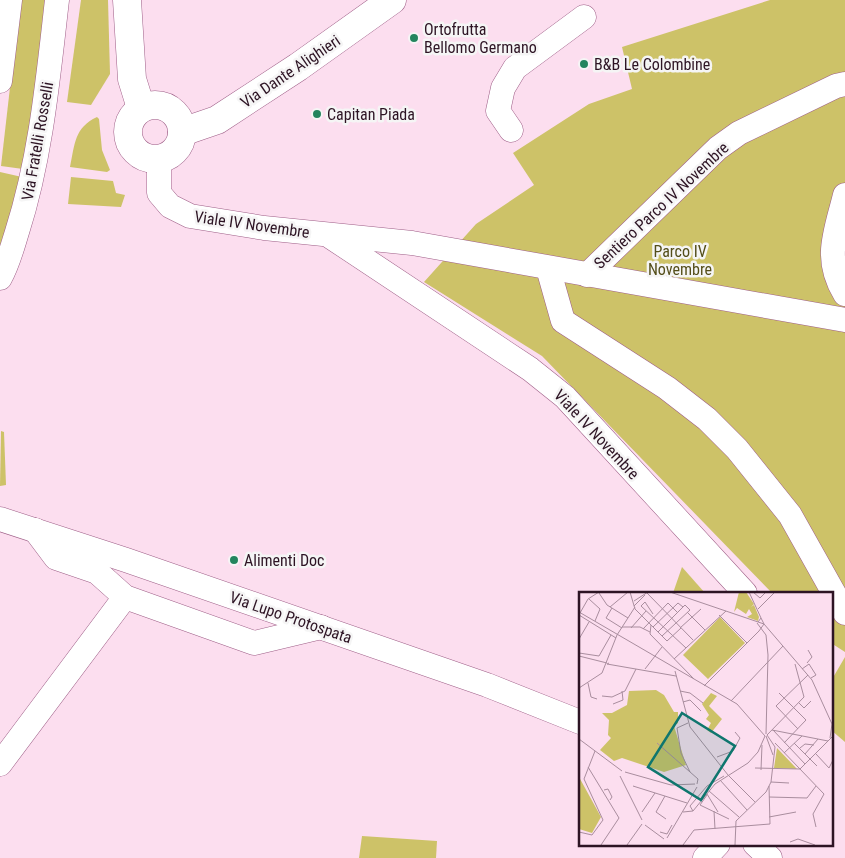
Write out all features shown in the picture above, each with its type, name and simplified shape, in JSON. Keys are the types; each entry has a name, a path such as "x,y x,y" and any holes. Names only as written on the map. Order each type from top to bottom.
{"main road":[{"path":"126,0 132,79 141,108"},
{"name":"Via Dante Alighieri","path":"182,132 217,120 298,67 392,0"},
{"path":"150,105 168,108 180,122 182,132 176,149 159,158 141,155 130,141 130,122 141,108 150,105"}],"street":[{"path":"0,81 10,0"},
{"name":"Via Fratelli Rosselli","path":"0,278 6,267 29,196 46,93 57,0"},
{"path":"511,130 498,111 503,88 515,68 585,15"},
{"name":"Sentiero Parco IV Novembre","path":"587,275 718,148 739,133 836,86 845,84"},
{"name":"Viale IV Novembre","path":"159,158 159,193 170,206 190,216 264,228 412,242 845,320"},
{"path":"845,195 833,247 832,266 845,294"},
{"name":"Viale IV Novembre","path":"328,234 530,369 565,397 745,592"},
{"path":"548,268 563,321 667,388 707,419 737,449 790,515 845,613"},
{"name":"Via Lupo Protospata","path":"0,519 487,684 579,722"},
{"path":"35,530 56,558 97,572 125,597 254,643 321,627"},
{"path":"0,764 125,597"},
{"path":"705,858 716,846"},
{"path":"757,846 770,858"}],"green space":[{"path":"20,0 50,0 23,169 1,166"},
{"path":"81,0 108,0 110,74 91,105 67,102"},
{"name":"Parco IV Novembre","path":"770,0 845,0 845,652 832,644 832,592 771,592 542,356 424,282 476,224 534,185 513,153 589,104 632,89 622,47"},
{"path":"97,117 99,119 102,150 110,170 107,172 70,167 75,144 80,132 89,121"},
{"path":"0,172 22,177 0,256"},
{"path":"71,177 113,181 116,193 125,195 121,207 68,204"},
{"path":"1,431 4,432 6,485 0,486"},
{"path":"682,567 704,592 673,592"},
{"path":"845,657 845,742 832,731 832,679"},
{"path":"362,836 437,841 436,858 359,858"}],"place":[{"name":"Ortofrutta Bellomo Germano","path":"414,38"},
{"name":"B&B Le Colombine","path":"584,64"},
{"name":"Capitan Piada","path":"317,114"},
{"name":"Alimenti Doc","path":"234,560"}]}
